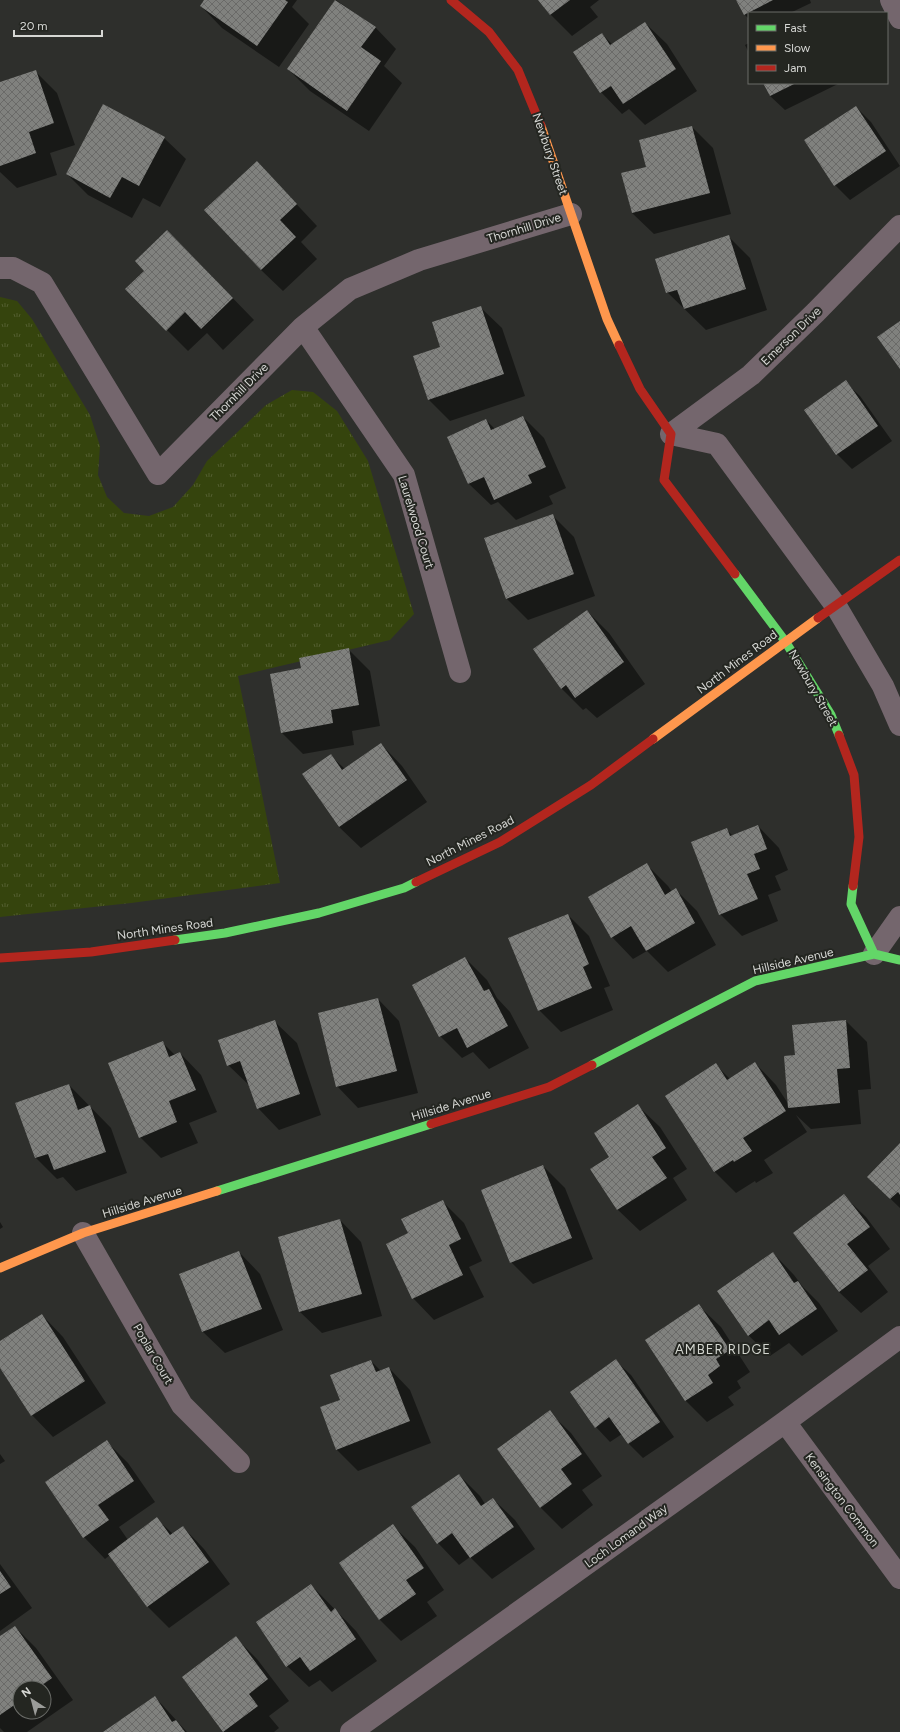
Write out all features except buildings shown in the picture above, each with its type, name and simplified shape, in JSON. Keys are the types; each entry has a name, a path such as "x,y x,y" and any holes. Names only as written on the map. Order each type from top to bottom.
{"street":[{"name":"Newbury Street","path":"451,0 489,32 518,70 545,134 570,214 610,326 640,389 671,434 664,480 785,641 831,715 854,775 859,837 851,904 874,954"},
{"path":"891,0 900,18"},
{"name":"Thornhill Drive","path":"0,268 13,268 42,283 158,474 303,327 350,289 419,260 570,214"},
{"name":"Emerson Drive","path":"671,434 751,374 816,312 900,226"},
{"name":"Laurelwood Court","path":"303,327 404,475 460,672"},
{"path":"671,434 717,444 836,606 883,686 900,725"},
{"name":"North Mines Road","path":"0,958 90,952 225,933 320,913 404,888 500,842 591,785 785,641 900,560"},
{"path":"874,954 900,917"},
{"name":"Hillside Avenue","path":"0,1268 83,1233 549,1087 755,981 874,954 900,960"},
{"name":"Poplar Court","path":"83,1233 182,1405 239,1462"},
{"name":"Loch Lomand Way","path":"351,1732 785,1422 900,1337"},
{"name":"Kensington Common","path":"785,1422 900,1578"}],"green space":[{"path":"0,297 17,301 32,319 90,415 100,446 98,475 107,497 124,513 149,516 173,507 193,485 207,461 266,405 292,390 313,392 337,411 368,461 414,614 390,640 238,676 280,883 131,903 0,917"}],"traffic: fast":[{"path":"735,574 785,641 831,715 839,735"},
{"path":"175,940 225,933 319,913 404,888 416,882"},
{"path":"853,886 851,904 874,954"},
{"path":"592,1065 755,981 874,954 900,960"},
{"path":"217,1191 431,1124"}],"traffic: slow":[{"path":"541,126 607,319 619,345"},
{"path":"653,739 818,618"},
{"path":"0,1268 83,1233 217,1191"}],"traffic: jam":[{"path":"451,0 489,32 518,70 541,126"},
{"path":"619,345 640,389 671,434 664,480 735,574"},
{"path":"818,618 900,560"},
{"path":"839,735 854,775 859,837 853,886"},
{"path":"416,882 500,842 591,785 653,739"},
{"path":"0,958 91,952 175,940"},
{"path":"431,1124 549,1087 592,1065"}],"district":[{"name":"AMBER RIDGE","path":"723,1349"}]}
